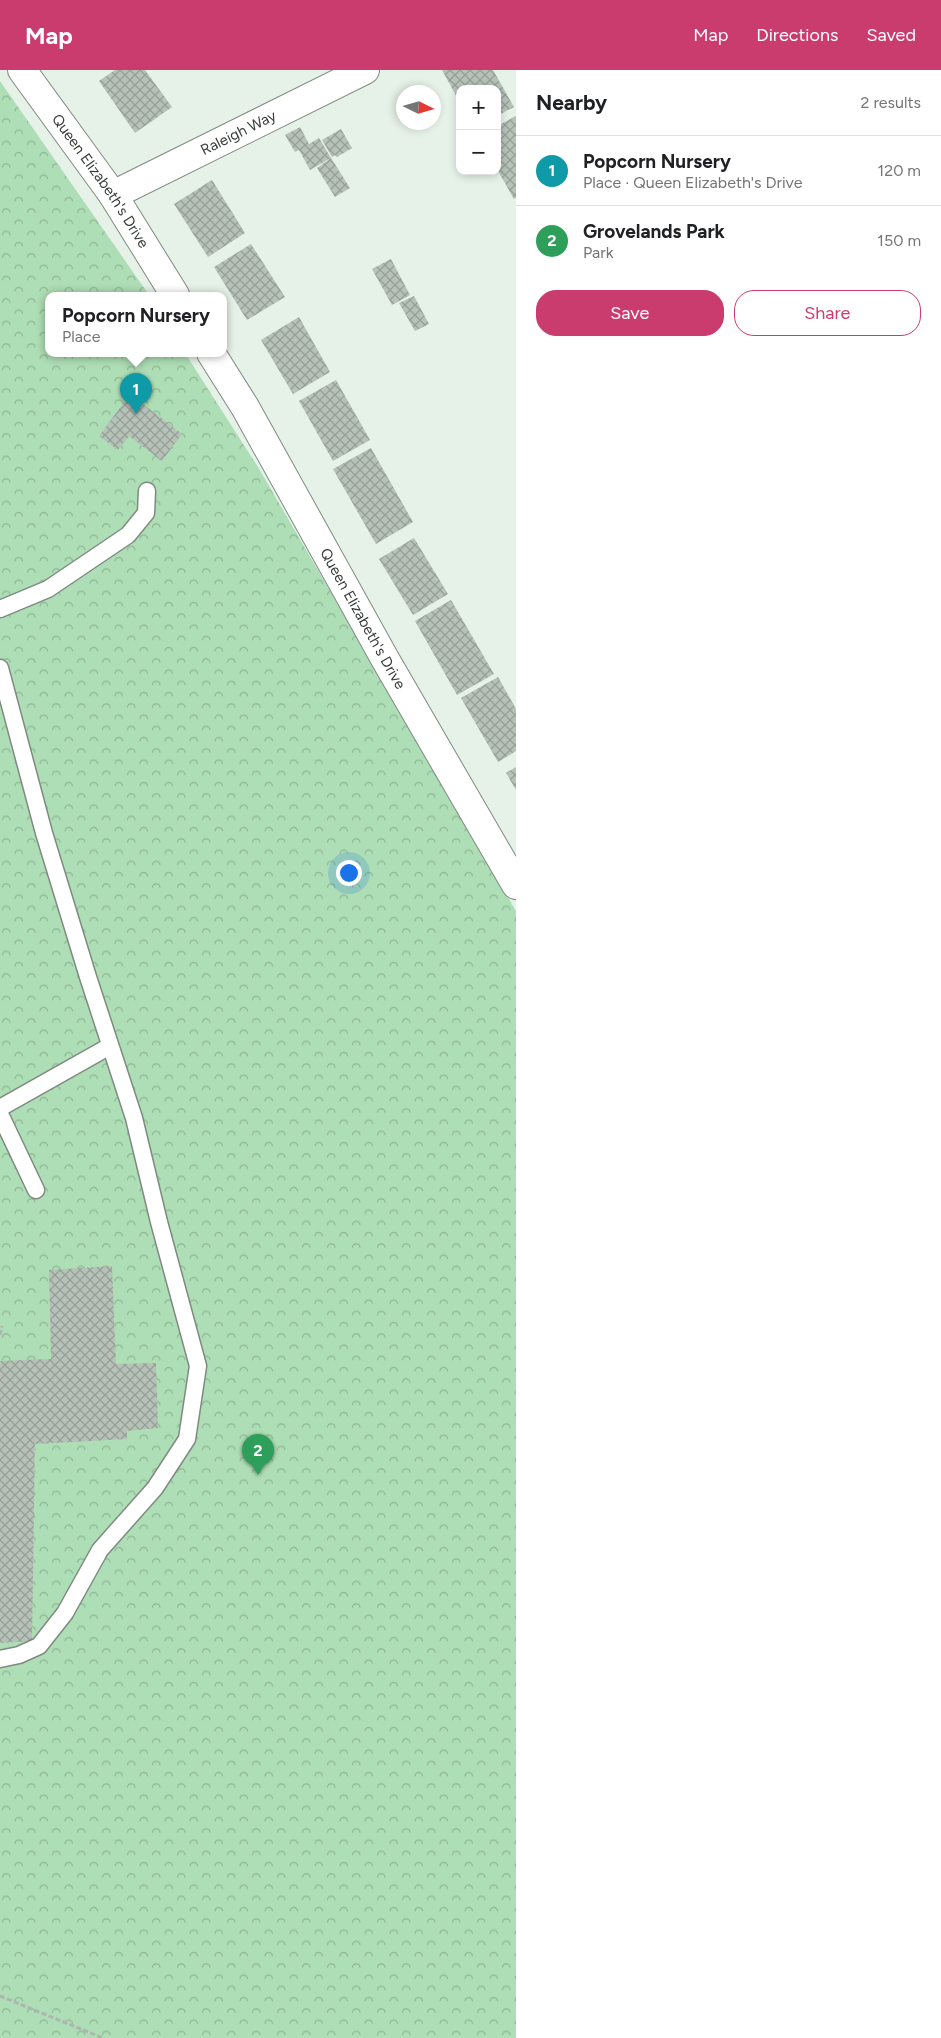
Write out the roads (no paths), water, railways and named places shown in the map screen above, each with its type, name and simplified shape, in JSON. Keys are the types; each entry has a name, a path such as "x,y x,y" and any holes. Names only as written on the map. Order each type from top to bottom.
{"street":[{"name":"Queen Elizabeth's Drive","path":"22,70 113,195 173,292"},
{"name":"Raleigh Way","path":"113,195 365,70"},
{"name":"Queen Elizabeth's Drive","path":"214,357 245,406 385,660 516,885"}],"lane":[{"path":"0,609 48,589 128,534 146,513 148,491"},
{"path":"0,668 44,833 134,1118 159,1222 198,1366 187,1439 155,1488 100,1550 65,1613 39,1646 19,1655 0,1659"},
{"path":"0,1108 110,1046"},
{"path":"0,1114 36,1190"}],"place":[{"name":"Popcorn Nursery","path":"136,414"},
{"name":"Grovelands Park","path":"258,1475"}]}
